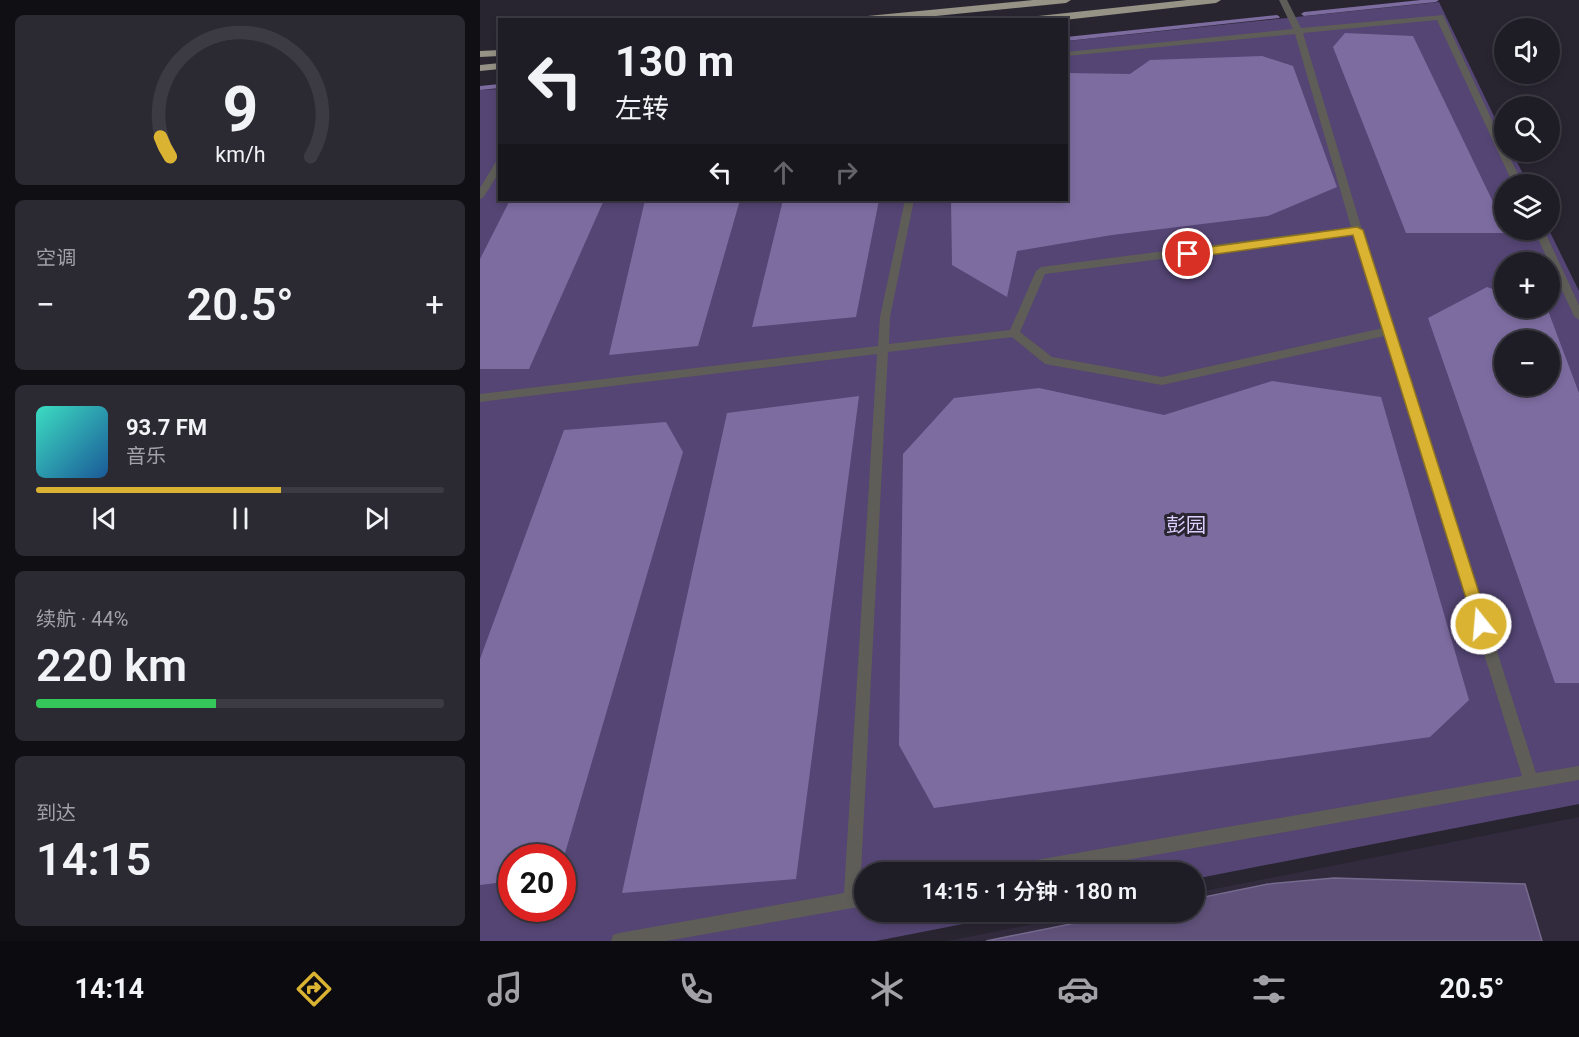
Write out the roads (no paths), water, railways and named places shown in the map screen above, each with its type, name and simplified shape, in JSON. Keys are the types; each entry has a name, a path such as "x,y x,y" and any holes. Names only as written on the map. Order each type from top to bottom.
{"main road":[{"path":"878,18 1066,0"},
{"path":"1048,18 1216,0"},
{"path":"480,54 498,53"},
{"path":"480,68 498,66"}],"lane":[{"path":"1283,0 1298,31 1357,230 1531,782"},
{"path":"1068,54 1440,17 1513,174"},
{"path":"480,196 498,165"},
{"path":"860,862 885,317 909,201"},
{"path":"1014,333 1041,271 1357,230"},
{"path":"1544,240 1579,316"},
{"path":"480,398 1014,333 1049,361 1162,381 1389,331"},
{"path":"1071,862 1579,773"},
{"path":"619,941 854,900"}],"waterway":[{"path":"1304,14 1436,0"},
{"path":"1068,39 1277,17"},
{"path":"480,88 498,86"}],"park label":[{"name":"彭园","path":"1186,525"}]}
